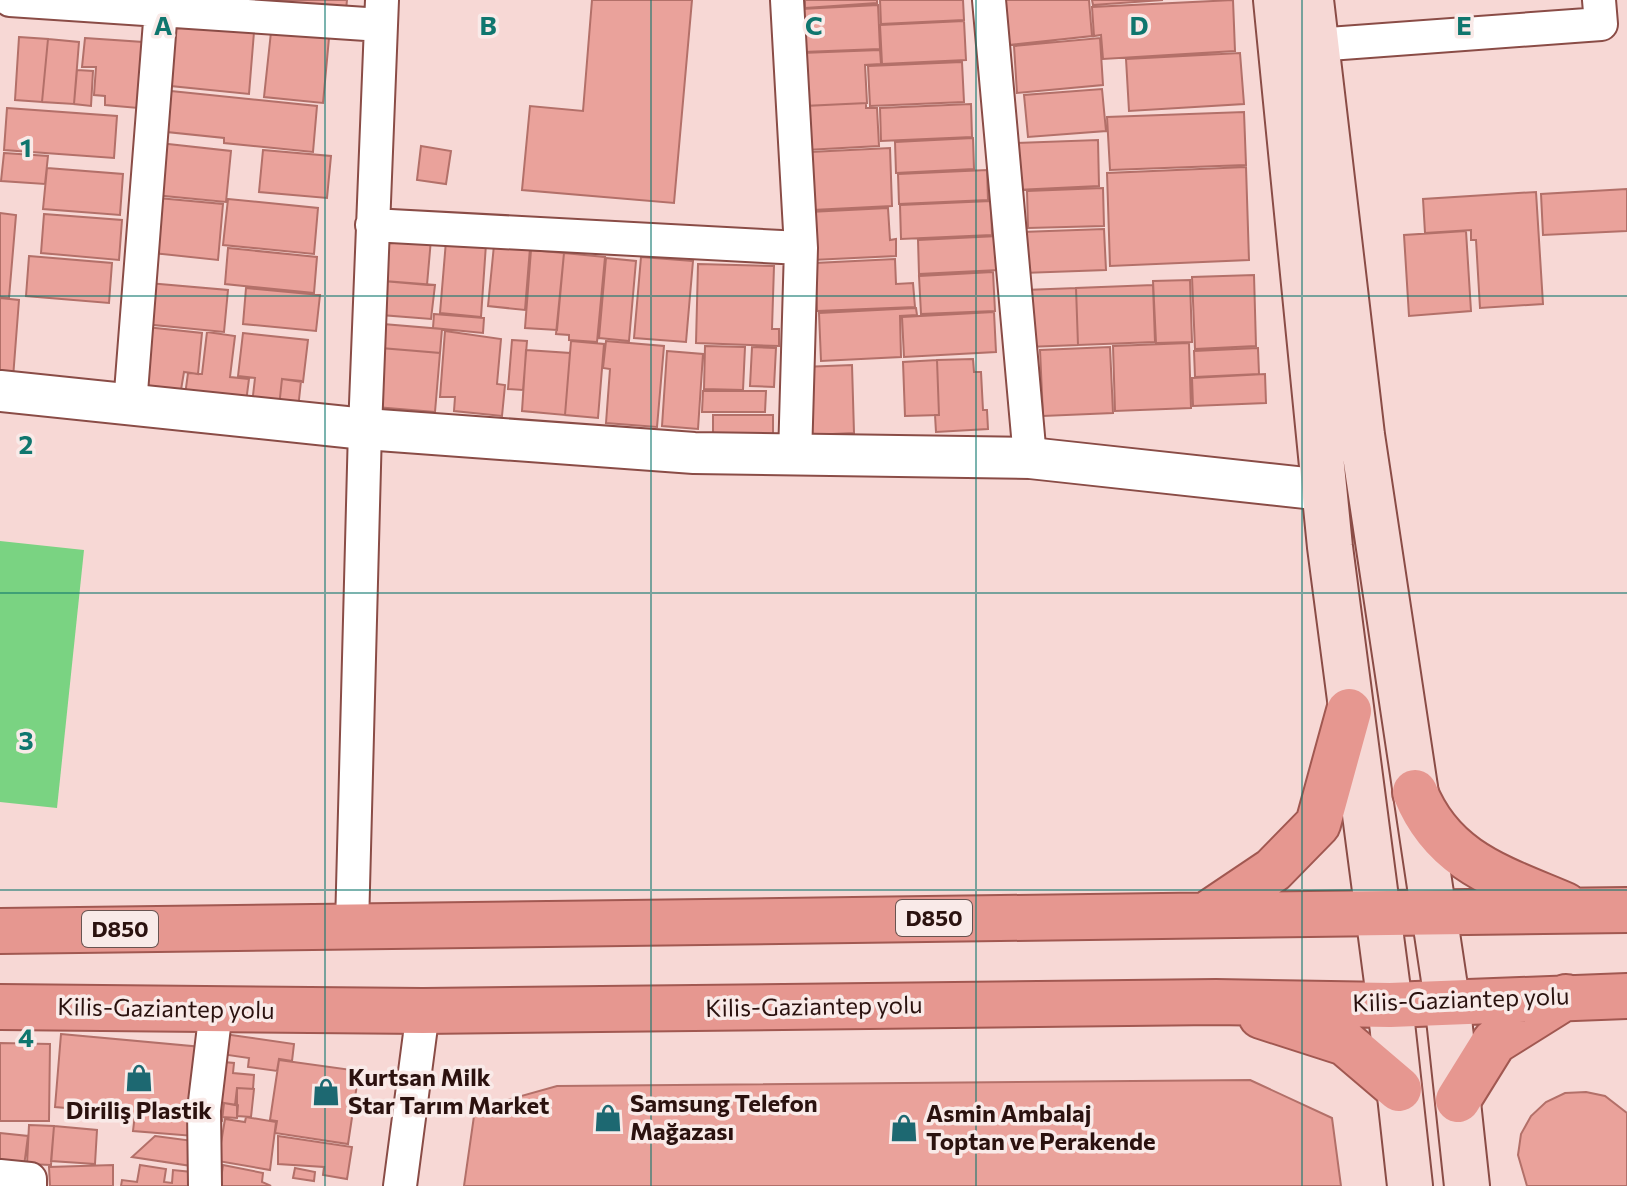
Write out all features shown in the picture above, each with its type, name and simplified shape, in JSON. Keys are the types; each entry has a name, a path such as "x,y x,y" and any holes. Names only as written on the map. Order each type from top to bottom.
{"highway":[{"path":"1206,915 1273,870 1318,824 1349,711"},
{"path":"1415,792 1426,818 1475,867 1579,910"},
{"name":"D850","path":"0,931 1627,910"},
{"name":"Kilis-Gaziantep yolu","path":"0,1007 423,1011 1216,1002 1390,1005 1447,1000 1627,996"},
{"path":"1458,1100 1494,1042 1566,997"},
{"path":"1216,1002 1345,1043 1399,1089"}],"main road":[{"path":"1276,0 1324,490 1410,1186"},
{"path":"1311,0 1362,435 1447,1000 1467,1186"}],"street":[{"path":"10,0 161,9 382,12 365,429 352,926"},
{"path":"787,0 801,248 795,457"},
{"path":"989,0 1030,458"},
{"path":"130,405 161,9"},
{"path":"1315,45 1609,15"},
{"path":"372,225 801,248"},
{"path":"0,391 365,429 795,457 1030,458 1324,490"},
{"path":"205,1186 204,1110 216,1010"},
{"path":"400,1186 423,1011"},
{"path":"0,1176 30,1179 30,1186"}],"green space":[{"path":"0,541 84,550 57,808 0,802"}],"building":[{"path":"279,0 347,0 346,10 278,4"},
{"path":"592,0 692,0 674,203 522,190 530,106 583,111"},
{"path":"805,0 877,0 877,3 805,8"},
{"path":"880,0 963,0 964,20 881,24"},
{"path":"1004,0 1089,0 1092,36 1009,45"},
{"path":"1092,0 1163,0 1093,5"},
{"path":"1233,0 1235,51 1103,59 1101,35 1094,36 1092,7"},
{"path":"878,5 880,49 803,52 801,9"},
{"path":"964,21 966,60 882,64 880,25"},
{"path":"167,24 254,32 249,94 161,85"},
{"path":"271,32 329,38 323,103 264,97"},
{"path":"19,37 48,39 42,102 15,100"},
{"path":"85,38 143,42 138,108 105,105 105,96 94,95 96,67 82,67"},
{"path":"1100,38 1103,85 1017,93 1014,46"},
{"path":"48,39 79,42 74,104 42,102"},
{"path":"880,50 881,64 865,65 867,103 803,106 801,53"},
{"path":"1240,53 1244,104 1129,111 1126,59"},
{"path":"962,62 964,102 870,106 868,66"},
{"path":"77,70 93,71 91,106 74,104"},
{"path":"1102,89 1106,131 1028,137 1024,95"},
{"path":"171,91 317,106 313,152 224,143 224,138 167,132"},
{"path":"866,103 866,108 877,108 879,146 806,150 805,106"},
{"path":"971,104 972,137 881,141 880,108"},
{"path":"7,108 117,116 114,158 4,150"},
{"path":"1244,112 1246,165 1110,170 1107,117"},
{"path":"973,138 974,169 896,173 895,142"},
{"path":"1098,140 1099,186 1016,190 1015,143"},
{"path":"159,143 231,151 226,202 154,195"},
{"path":"421,146 451,151 446,184 417,180"},
{"path":"890,148 892,206 812,210 810,152"},
{"path":"263,150 331,156 327,198 259,192"},
{"path":"4,153 48,156 45,184 1,181"},
{"path":"1246,167 1249,260 1110,266 1107,173"},
{"path":"47,168 123,174 120,215 43,209"},
{"path":"987,170 988,200 899,204 898,174"},
{"path":"1103,188 1104,226 1028,228 1027,191"},
{"path":"1627,189 1627,231 1543,235 1541,194"},
{"path":"1536,192 1543,304 1480,308 1476,240 1471,240 1471,230 1425,233 1423,199"},
{"path":"158,198 223,204 218,260 153,253"},
{"path":"228,199 318,208 314,254 223,245"},
{"path":"991,201 992,235 901,239 900,205"},
{"path":"888,208 890,240 896,239 896,256 812,260 809,212"},
{"path":"0,213 16,215 9,298 0,297"},
{"path":"44,214 122,220 119,260 41,253"},
{"path":"1104,229 1106,270 1023,273 1022,232"},
{"path":"1466,231 1471,311 1409,316 1404,235"},
{"path":"388,235 431,239 427,285 384,281"},
{"path":"998,236 999,270 919,274 918,240"},
{"path":"446,241 486,244 481,317 440,313"},
{"path":"494,245 530,248 525,310 488,306"},
{"path":"228,248 317,257 314,293 225,284"},
{"path":"531,250 564,253 557,330 525,328"},
{"path":"564,253 605,257 597,342 569,340 569,335 556,334"},
{"path":"29,256 112,263 109,303 26,296"},
{"path":"641,257 693,261 686,342 634,338"},
{"path":"606,258 636,261 629,341 599,338"},
{"path":"895,259 896,284 913,283 915,307 817,311 815,263"},
{"path":"698,264 774,266 772,329 779,329 779,346 696,343"},
{"path":"993,272 995,311 921,314 919,276"},
{"path":"1254,275 1256,346 1195,349 1192,277"},
{"path":"1190,280 1192,342 1156,343 1153,281"},
{"path":"384,281 435,285 431,319 381,315"},
{"path":"148,283 228,290 224,332 144,324"},
{"path":"1153,285 1155,342 1078,345 1076,288"},
{"path":"246,288 320,295 316,331 243,324"},
{"path":"1076,288 1078,345 1027,347 1025,290"},
{"path":"0,298 19,300 13,378 0,377"},
{"path":"916,308 917,315 900,316 901,357 821,361 819,313"},
{"path":"994,312 996,352 904,357 902,317"},
{"path":"434,314 484,318 483,333 433,328"},
{"path":"383,324 442,329 440,353 381,348"},
{"path":"146,327 202,333 198,374 184,372 181,390 139,386"},
{"path":"445,331 501,339 497,384 505,385 502,416 454,411 455,397 440,397"},
{"path":"207,332 235,336 230,377 249,379 246,402 185,395 188,373 202,374"},
{"path":"243,333 308,340 303,382 282,379 279,407 252,404 255,378 238,376"},
{"path":"512,340 527,341 523,390 508,389"},
{"path":"571,341 604,344 598,418 565,415"},
{"path":"606,341 664,346 657,427 606,423 610,369 603,368"},
{"path":"1189,343 1191,408 1115,411 1113,346"},
{"path":"705,346 745,347 743,390 704,389"},
{"path":"752,347 776,348 774,387 750,386"},
{"path":"1110,347 1113,413 1043,416 1040,350"},
{"path":"381,348 440,353 435,412 376,407"},
{"path":"1258,348 1259,374 1195,377 1194,351"},
{"path":"526,350 570,353 565,415 522,411"},
{"path":"667,351 703,354 698,429 662,426"},
{"path":"973,359 974,372 981,372 983,410 987,410 988,429 936,432 935,415 939,415 937,360"},
{"path":"937,360 939,415 905,416 903,362"},
{"path":"852,365 854,433 811,435 802,367"},
{"path":"1265,374 1266,403 1193,406 1192,378"},
{"path":"282,379 301,381 298,409 279,407"},
{"path":"703,391 766,391 765,412 702,412"},
{"path":"713,415 773,415 773,445 713,445"},
{"path":"61,1034 202,1047 194,1136 133,1131 135,1114 55,1107"},
{"path":"224,1034 294,1044 292,1061 279,1059 277,1071 248,1067 249,1058 221,1054"},
{"path":"0,1043 50,1044 49,1121 0,1121"},
{"path":"279,1060 359,1071 348,1144 275,1133 277,1121 270,1120"},
{"path":"213,1061 234,1063 233,1073 254,1075 253,1089 237,1088 235,1105 224,1103 222,1121 206,1119"},
{"path":"1250,1080 1332,1118 1341,1186 464,1186 475,1109 557,1086"},
{"path":"237,1088 254,1089 251,1117 237,1116"},
{"path":"1586,1092 1605,1096 1627,1113 1627,1186 1527,1186 1518,1155 1521,1134 1531,1116 1546,1102 1565,1093"},
{"path":"224,1103 238,1105 237,1118 222,1117"},
{"path":"246,1117 276,1122 270,1170 218,1161 225,1119 245,1122"},
{"path":"29,1125 54,1126 51,1165 27,1164"},
{"path":"54,1126 97,1130 95,1164 51,1161"},
{"path":"0,1133 28,1136 23,1174 0,1171"},
{"path":"155,1136 201,1142 198,1167 132,1157"},
{"path":"278,1136 352,1147 347,1179 323,1175 324,1167 278,1164"},
{"path":"113,1165 113,1186 50,1186 49,1167"},
{"path":"140,1165 166,1169 164,1182 172,1183 173,1170 192,1172 190,1186 121,1186 122,1180 137,1182"},
{"path":"223,1165 263,1173 262,1182 271,1186 220,1186"},
{"path":"295,1168 315,1172 314,1181 293,1178"}],"place":[{"name":"Diriliş Plastik","path":"139,1078"},
{"name":"Kurtsan Milk Star Tarım Market","path":"326,1092"},
{"name":"Samsung Telefon Mağazası","path":"608,1118"},
{"name":"Asmin Ambalaj Toptan ve Perakende","path":"904,1128"}]}
